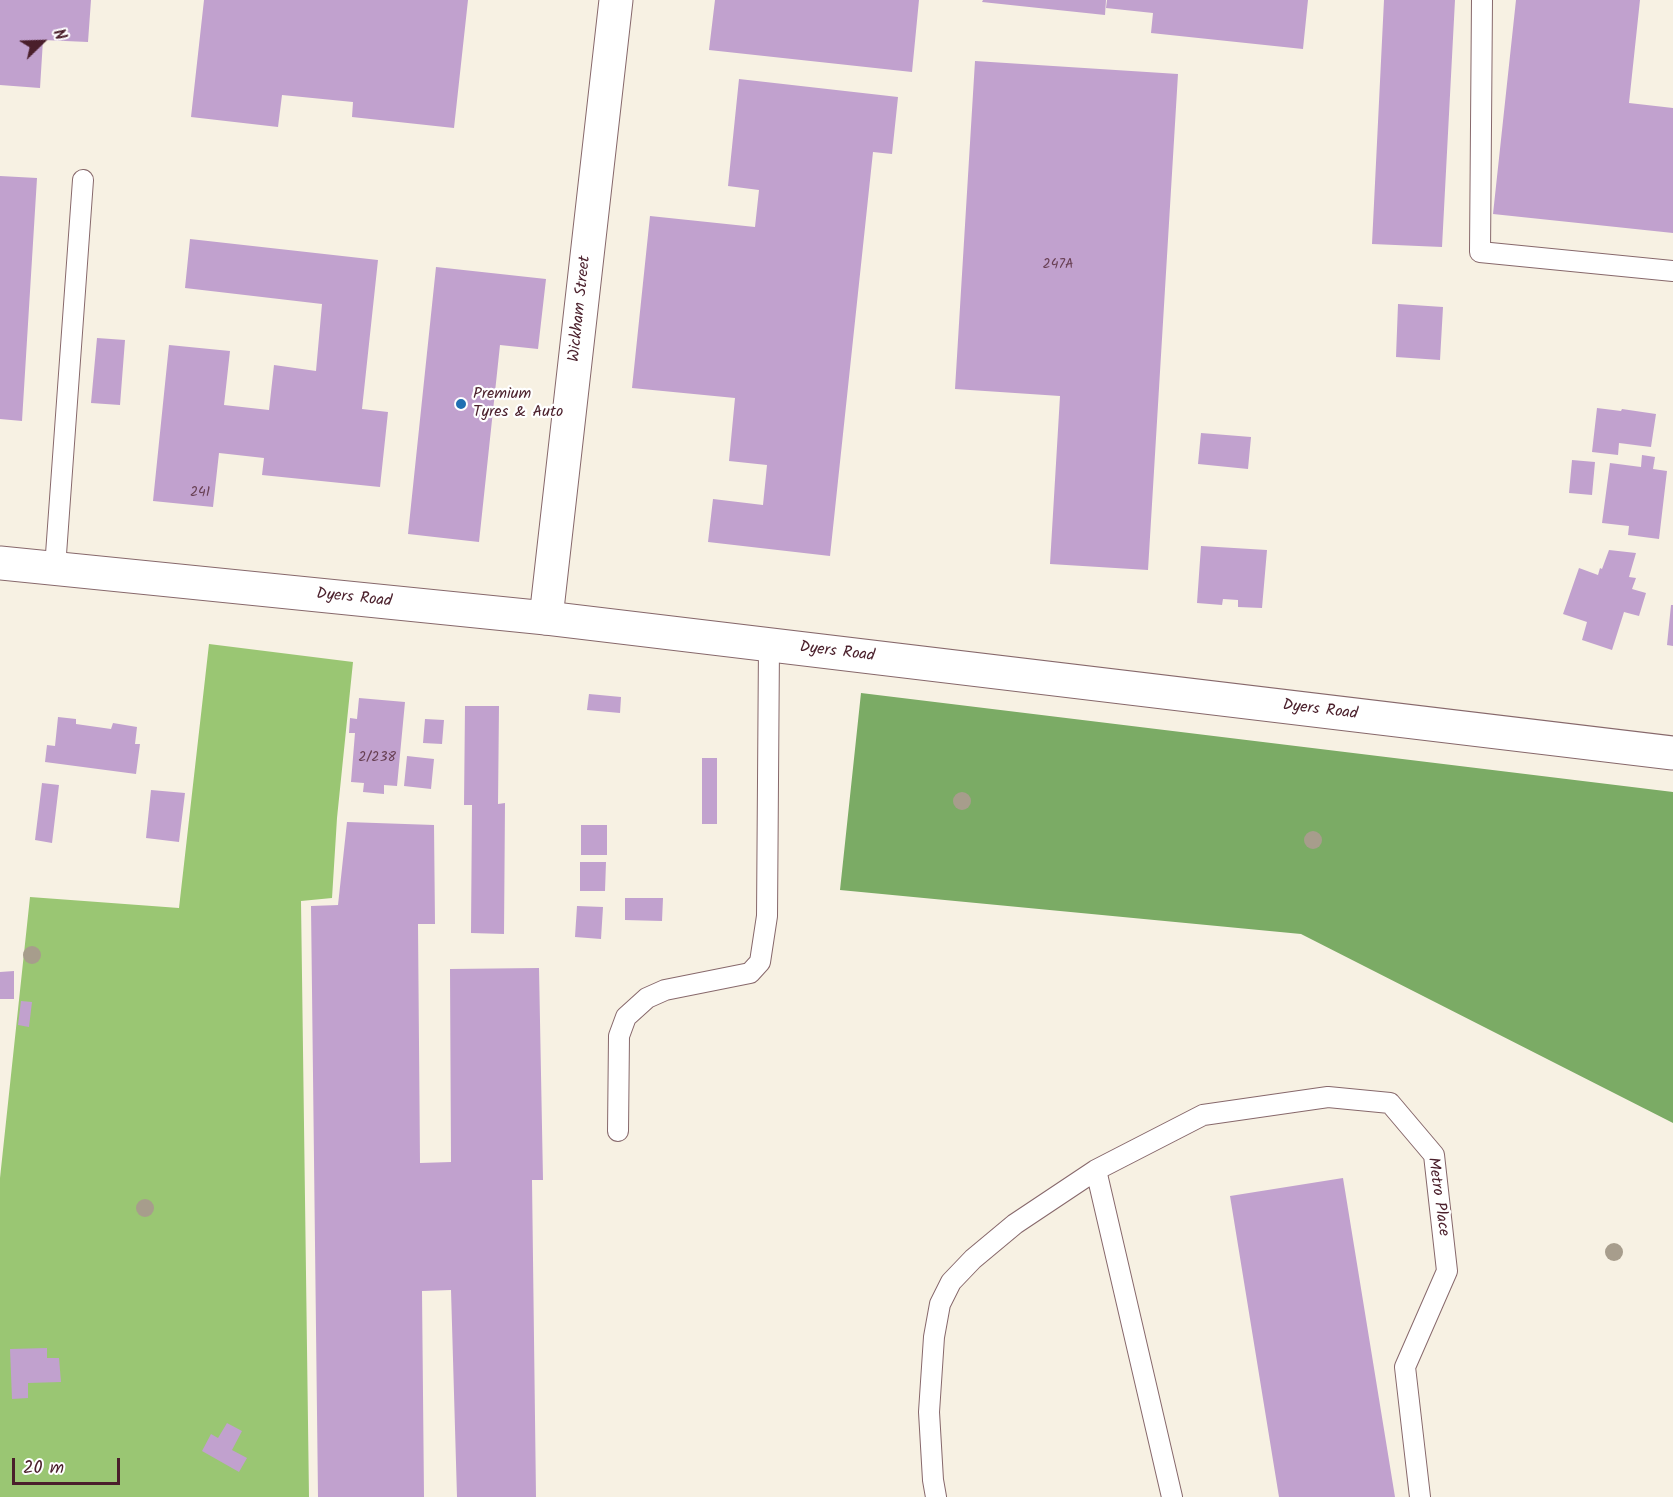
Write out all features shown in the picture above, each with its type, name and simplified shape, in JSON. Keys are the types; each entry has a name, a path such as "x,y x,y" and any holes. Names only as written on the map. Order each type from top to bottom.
{"main road":[{"name":"Wickham Street","path":"546,618 616,0"},
{"name":"Dyers Road","path":"0,563 546,618 1673,753"}],"lane":[{"path":"1482,0 1480,252 1673,271"},
{"path":"54,568 83,180"},
{"path":"618,1131 619,1036 626,1017 647,998 665,990 750,973 760,962 767,916 769,645"},
{"name":"Metro Place","path":"936,1497 929,1412 934,1337 940,1304 951,1282 1015,1224 1096,1170 1203,1116 1328,1097 1390,1103 1434,1155 1446,1271 1405,1367 1420,1497"},
{"path":"1096,1170 1172,1497"}],"green space":[{"path":"209,644 353,662 337,818 332,898 301,901 309,1497 0,1497 0,1178 30,897 179,908"},
{"path":"861,693 1673,792 1673,1123 1301,934 840,890"}],"building":[{"path":"0,0 91,0 88,42 43,40 40,88 0,85"},
{"path":"204,0 468,0 454,128 352,117 353,102 282,95 278,127 191,117"},
{"path":"715,0 919,0 912,72 709,50"},
{"path":"983,0 1106,0 1105,15 982,2"},
{"path":"1107,0 1308,0 1303,49 1151,33 1153,13 1106,8"},
{"path":"1384,0 1455,0 1442,247 1372,244"},
{"path":"1516,0 1640,0 1629,103 1673,108 1673,233 1493,214"},
{"path":"975,61 1178,74 1148,570 1050,564 1060,396 955,389"},
{"path":"739,79 898,97 892,154 873,152 830,556 708,542 713,499 763,505 767,465 729,461 735,398 632,388 650,216 755,227 759,190 728,186"},
{"path":"0,176 37,178 22,421 0,419"},
{"path":"190,239 378,260 362,409 388,412 380,487 262,475 264,458 219,453 213,507 153,501 169,345 230,351 224,405 269,410 274,365 316,371 322,304 185,288"},
{"path":"436,267 546,279 538,349 500,345 479,542 408,534"},
{"path":"1398,304 1443,307 1440,360 1396,357"},
{"path":"97,338 125,340 120,405 91,403"},
{"path":"1597,408 1656,414 1651,447 1619,443 1618,455 1592,452"},
{"path":"1201,433 1251,437 1248,469 1198,464"},
{"path":"1642,455 1655,457 1653,469 1667,471 1659,539 1628,535 1629,526 1602,523 1610,463 1641,467"},
{"path":"1572,460 1595,462 1592,495 1569,493"},
{"path":"1201,546 1267,550 1262,608 1238,607 1238,600 1223,599 1222,605 1197,603"},
{"path":"1609,550 1636,553 1629,577 1636,578 1632,589 1646,593 1639,616 1624,612 1612,650 1582,640 1587,622 1563,614 1579,568 1598,575"},
{"path":"1671,605 1673,605 1673,646 1667,645"},
{"path":"589,694 621,697 620,713 587,710"},
{"path":"359,698 405,702 397,786 384,785 384,794 363,792 364,783 351,782 355,733 349,733 350,718 357,719"},
{"path":"465,706 499,706 498,804 505,803 504,934 471,933 472,805 464,805"},
{"path":"58,717 76,719 76,724 111,729 113,723 137,727 135,744 140,744 136,774 45,762 47,745 55,746"},
{"path":"425,719 444,720 442,744 423,743"},
{"path":"407,756 434,759 431,789 404,786"},
{"path":"702,758 717,758 717,824 702,824"},
{"path":"42,783 59,785 52,843 35,840"},
{"path":"151,790 185,793 179,842 146,838"},
{"path":"347,822 434,825 435,924 418,924 420,1163 451,1162 450,969 539,968 543,1180 532,1180 536,1497 457,1497 451,1290 422,1291 424,1497 318,1497 311,906 338,905"},
{"path":"581,825 607,825 607,855 581,855"},
{"path":"580,862 606,862 605,891 580,891"},
{"path":"625,898 663,898 662,921 625,920"},
{"path":"577,906 603,907 601,939 575,937"},
{"path":"14,971 14,999 0,999 0,972"},
{"path":"21,1001 32,1002 29,1027 18,1025"},
{"path":"1343,1178 1395,1497 1279,1497 1230,1196"},
{"path":"47,1348 47,1358 59,1358 61,1382 28,1383 28,1398 12,1399 10,1349"},
{"path":"227,1423 242,1431 232,1450 247,1458 239,1472 202,1451 211,1434 218,1438"}],"place":[{"name":"Premium Tyres & Auto","path":"461,404"}]}
